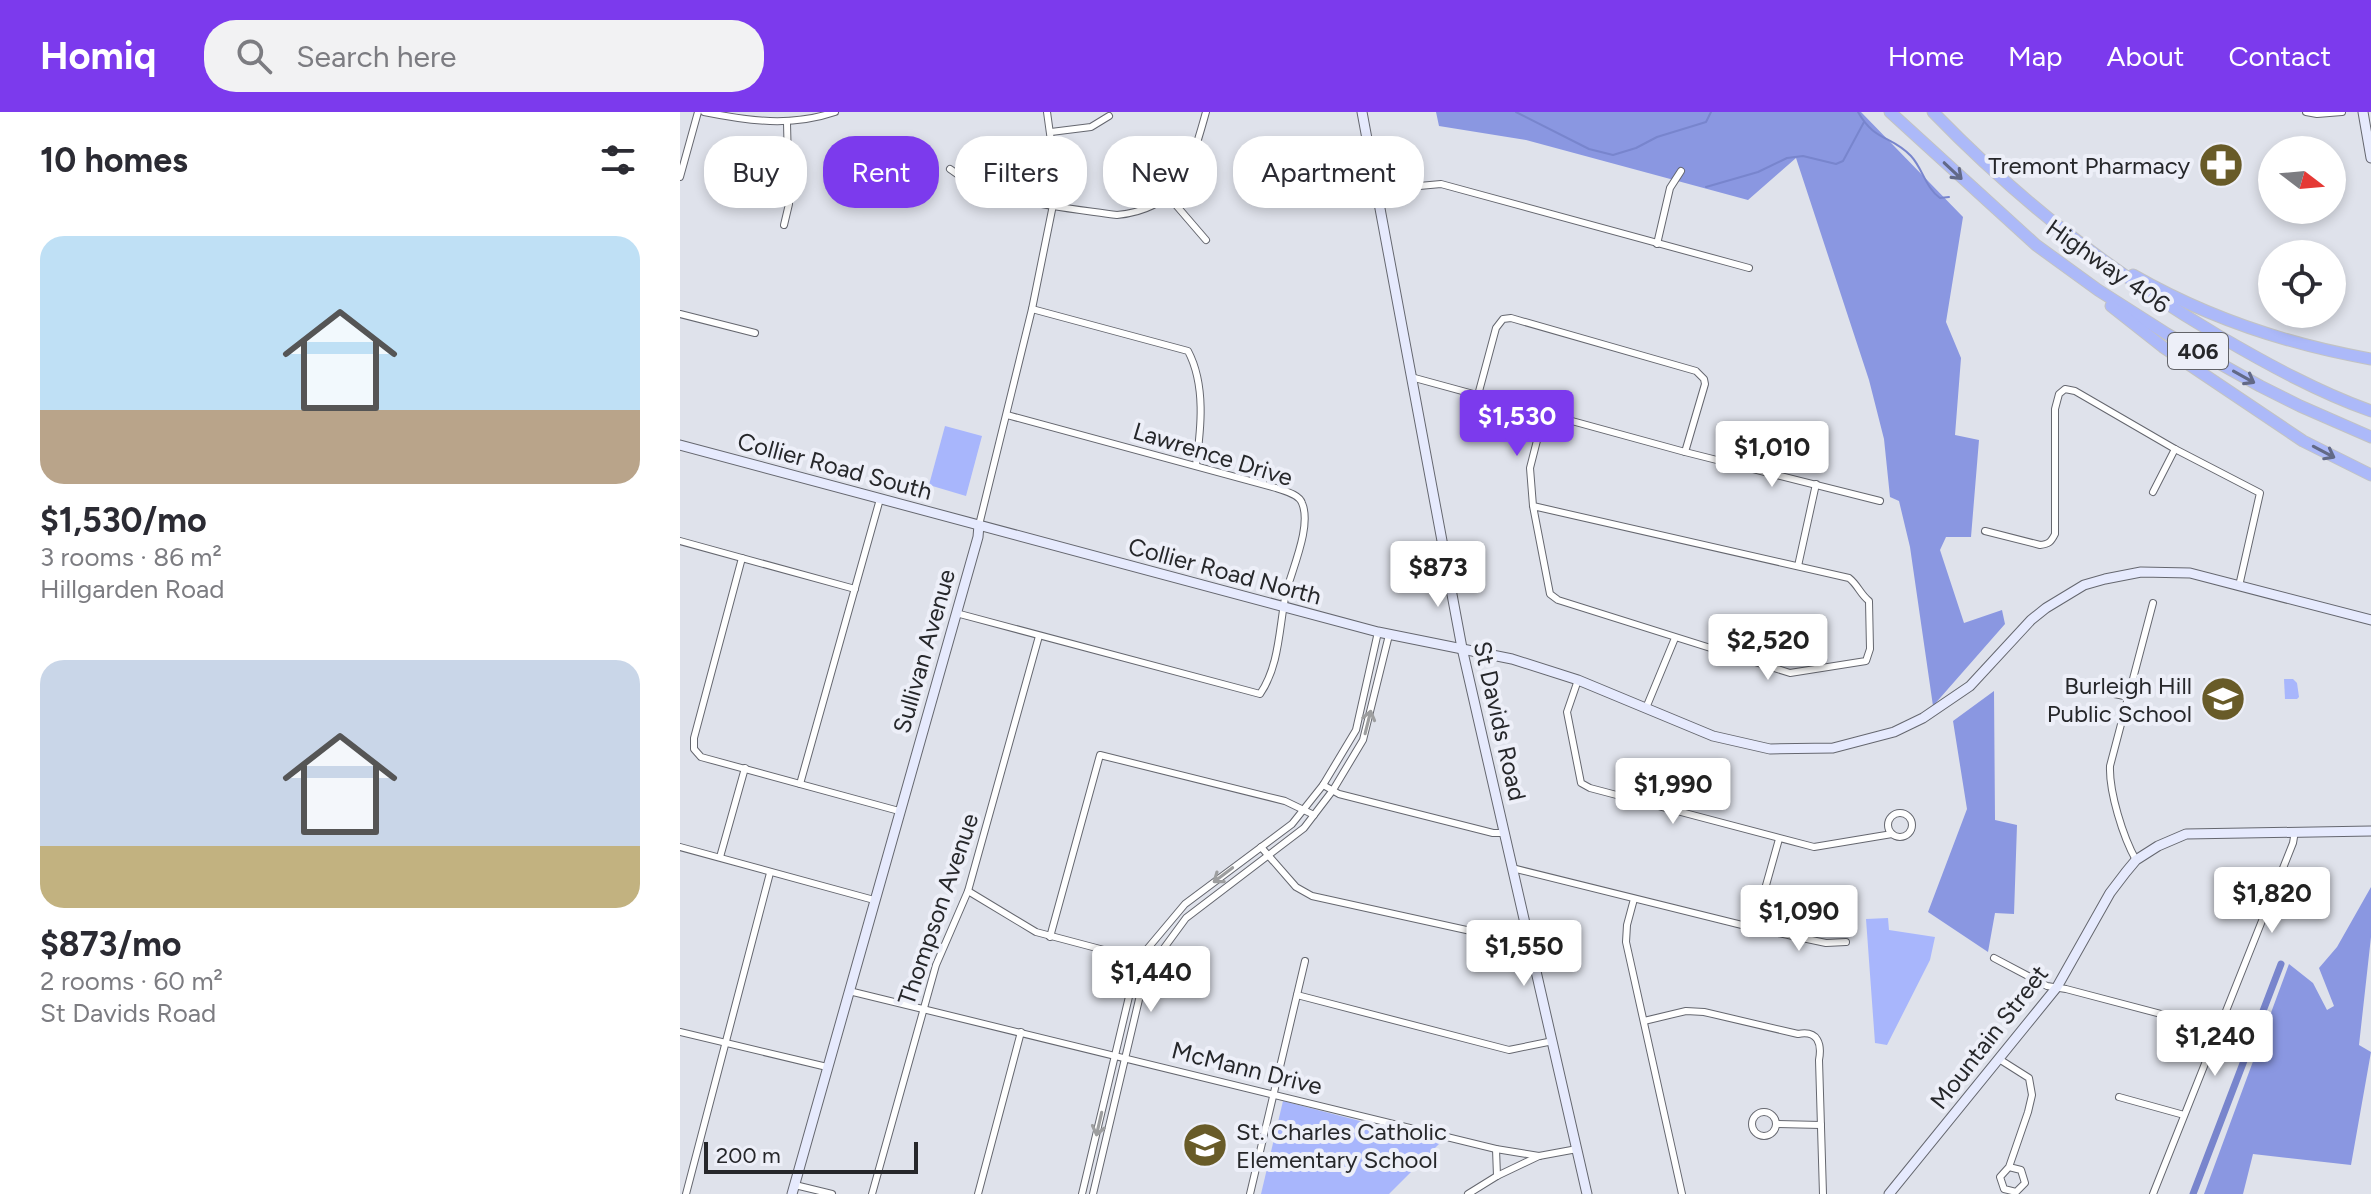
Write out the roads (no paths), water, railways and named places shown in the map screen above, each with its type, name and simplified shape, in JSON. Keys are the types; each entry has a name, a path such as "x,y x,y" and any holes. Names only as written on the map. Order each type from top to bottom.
{"highway":[{"name":"Highway 406","path":"1890,112 2036,245 2098,290 2167,334 2300,406 2371,437"},
{"name":"Highway 406","path":"1933,112 1979,159 2065,233 2151,295 2264,363 2371,411"},
{"path":"2065,233 2165,293 2220,319 2320,350 2371,359"},
{"path":"2036,245 2163,347 2303,441 2371,475"}],"main road":[{"name":"St Davids Road","path":"1362,112 1366,136"},
{"path":"2363,112 2371,158"},
{"name":"St Davids Road","path":"1379,208 1462,648 1587,1194"},
{"name":"Collier Road South","path":"680,445 979,525"},
{"name":"Collier Road North","path":"979,525 1389,635 1512,659 1578,680 1713,736 1742,744 1789,750 1833,748 1894,732 1946,704 1992,664 2031,620 2063,596 2084,585 2141,572 2190,573 2371,620"},
{"name":"Sullivan Avenue","path":"793,1190 979,525"},
{"name":"Mountain Street","path":"1889,1194 2057,987 2110,893 2136,860 2186,834 2371,831"}],"street":[{"path":"680,177 701,112 787,123 835,112"},
{"name":"Sullivan Avenue","path":"1047,112 1051,136"},
{"path":"1199,136 1206,112"},
{"path":"2306,112 2342,112"},
{"path":"1051,132 1091,127 1109,116"},
{"path":"784,225 789,204 787,123"},
{"path":"950,169 955,173"},
{"path":"1657,244 1670,188 1681,171"},
{"path":"1424,186 1441,184 1749,268"},
{"name":"Sullivan Avenue","path":"979,525 1032,309 1052,208"},
{"path":"1072,208 1117,215 1146,208"},
{"path":"1178,208 1206,240"},
{"path":"1032,309 1188,351 1193,360 1202,417 1196,465"},
{"path":"680,314 755,333"},
{"path":"1478,395 1496,328 1503,319 1511,318 1696,371 1705,384 1685,452"},
{"path":"1411,377 1685,452 1880,501"},
{"path":"1985,531 2040,545 2048,544 2055,534 2055,409 2059,394 2065,389 2075,391 2175,449 2260,493 2239,586"},
{"path":"1533,506 1849,578 1858,584 1861,595 1869,601 1870,649 1866,661 1790,673 1558,600 1550,594 1533,506 1530,468 1544,413"},
{"name":"Lawrence Drive","path":"1007,415 1196,465 1297,497 1302,502 1305,524 1285,597 1285,608"},
{"path":"2153,492 2175,449"},
{"path":"1798,566 1816,484"},
{"path":"800,784 880,499"},
{"path":"680,541 855,589"},
{"path":"742,558 694,738 694,749 701,757 899,811"},
{"path":"2136,860 2128,847 2109,779 2153,603"},
{"path":"956,613 1260,694 1268,681 1285,608"},
{"path":"1082,1194 1132,984 1142,959 1156,936 1185,904 1292,824 1323,785 1356,730 1378,632"},
{"path":"1093,1194 1141,991 1153,963 1186,918 1304,828 1333,790 1363,740 1389,635"},
{"name":"Thompson Avenue","path":"872,1194 936,965 968,891 1039,636"},
{"path":"1646,708 1675,638"},
{"path":"1578,680 1567,712 1581,783 1590,788 1817,847 1892,834 1900,837 1908,834 1912,827 1908,816 1901,813 1893,815 1888,822 1892,834"},
{"path":"2095,690 2129,697"},
{"path":"1050,937 1100,755 1285,801 1314,815"},
{"path":"720,857 745,768"},
{"path":"1323,785 1493,833 1504,833"},
{"path":"2153,1194 2295,831"},
{"path":"1754,928 1779,839"},
{"path":"680,847 874,900"},
{"path":"1261,847 1296,887 1312,896 1480,933 1526,927"},
{"path":"1512,868 1754,928 1826,943 1846,942"},
{"path":"686,1194 770,873"},
{"path":"968,891 1025,928 1153,963"},
{"path":"1634,899 1626,942 1682,1194"},
{"path":"1994,958 2047,986 2218,1029"},
{"path":"1250,1194 1305,961"},
{"name":"McMann Drive","path":"849,991 1496,1149 1539,1156"},
{"path":"1297,995 1509,1050 1553,1041"},
{"path":"1644,1021 1686,1011 1704,1012 1798,1034 1806,1032 1816,1037 1821,1047 1823,1194"},
{"path":"680,1032 827,1067"},
{"path":"978,1194 1021,1032"},
{"path":"1999,1059 2029,1078 2032,1095 2009,1167 2000,1177 2000,1184 2010,1193 2016,1192 2025,1183 2025,1176 2015,1167 2009,1167"},
{"path":"2119,1097 2184,1115"},
{"path":"1761,1112 1770,1113 1776,1124 1773,1132 1766,1136 1755,1132 1752,1125 1754,1117 1761,1112"},
{"path":"1776,1124 1821,1125"},
{"path":"1496,1149 1497,1176"},
{"path":"1468,1194 1539,1156 1577,1149"},
{"path":"793,1190 832,1194"}],"waterway":[{"path":"1516,112 1589,149 1613,155 1706,122 1711,112"},
{"path":"1858,112 1877,134 1897,144 1911,156 1935,194 1940,198 1949,197"},
{"path":"1706,187 1758,172 1787,158 1803,156 1836,164 1843,161 1864,122"},
{"path":"2193,1194 2281,964"}],"place":[{"name":"Tremont Pharmacy","path":"2221,165"},
{"name":"Burleigh Hill Public School","path":"2223,699"},
{"name":"St. Charles Catholic Elementary School","path":"1205,1145"}]}
